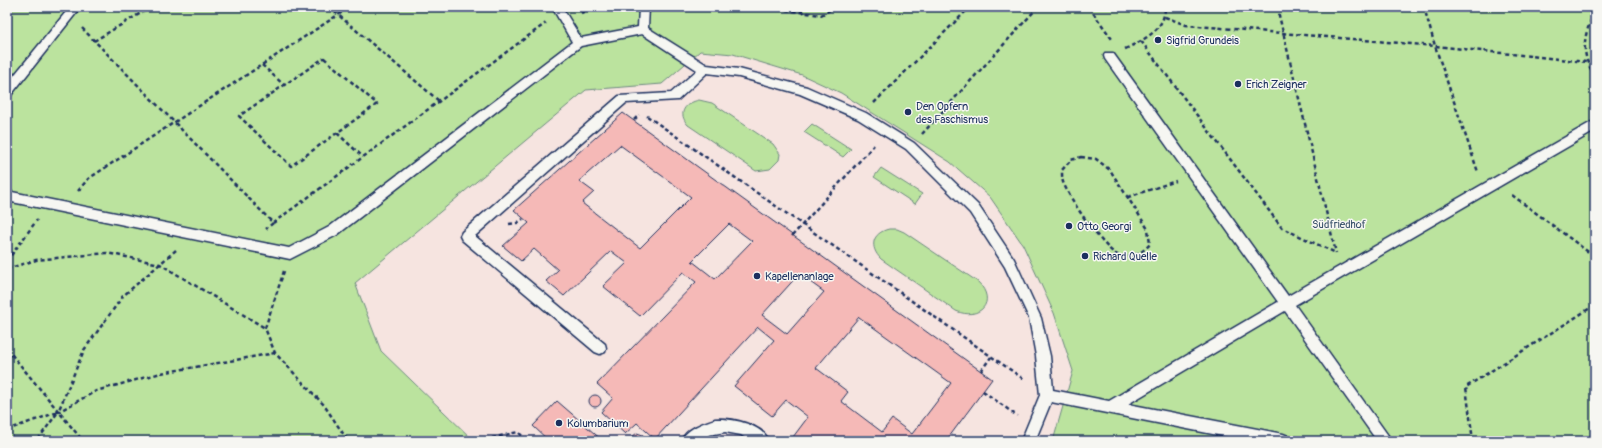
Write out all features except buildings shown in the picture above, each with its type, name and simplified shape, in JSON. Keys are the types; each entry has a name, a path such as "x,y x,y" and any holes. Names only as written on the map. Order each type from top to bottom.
{"lane":[{"path":"7,92 76,7"},
{"path":"643,30 644,7"},
{"path":"559,10 578,43"},
{"path":"7,196 48,206 290,254 333,231 578,43 643,30 705,69 739,74 803,90 862,116 910,146 974,209 1010,263 1035,318 1043,356 1047,395 1028,441"},
{"path":"1109,56 1385,441"},
{"path":"600,348 466,236 623,99 674,97 705,69"},
{"path":"1111,407 1287,303 1595,125"},
{"path":"1047,395 1283,441"},
{"path":"688,441 697,432 723,423 750,432 762,441"}],"path":[{"path":"94,40 151,7"},
{"path":"329,7 440,101"},
{"path":"64,208 88,179 350,7"},
{"path":"765,7 821,15 835,7"},
{"path":"862,116 970,7"},
{"path":"910,146 1038,7"},
{"path":"1089,7 1121,51"},
{"path":"1109,56 1141,41 1158,26 1164,17 1165,7"},
{"path":"1277,7 1336,253"},
{"path":"1424,7 1435,46 1484,189"},
{"path":"248,246 273,223 440,101 559,10"},
{"path":"1595,14 1588,23 1585,39 1586,62 1595,75"},
{"path":"1164,17 1186,25 1435,46 1586,62"},
{"path":"80,25 273,223"},
{"path":"1141,41 1282,228 1336,253 1349,267"},
{"path":"324,58 377,104 292,166 239,116 284,85 324,58"},
{"path":"262,65 284,85"},
{"path":"623,99 1047,395"},
{"path":"792,236 886,131"},
{"path":"337,133 363,157"},
{"path":"1081,157 1096,160 1110,170 1128,197 1148,230 1150,244 1143,252 1129,257 1115,255 1103,244 1063,182 1062,170 1071,160 1081,157"},
{"path":"1128,197 1195,174"},
{"path":"1495,183 1595,257"},
{"path":"7,261 48,206"},
{"path":"37,441 58,412 84,350 123,296 193,235"},
{"path":"7,269 36,260 107,253 160,264 265,328 275,353 324,405 348,441"},
{"path":"265,328 290,254"},
{"path":"1473,441 1466,386 1595,305"},
{"path":"7,349 83,441"},
{"path":"7,430 58,412 96,391 161,373 275,353"},
{"path":"981,371 991,357"},
{"path":"983,391 1033,428"},
{"path":"490,441 488,439 518,432 528,441"}],"green space":[{"name":"Südfriedhof","path":"7,7 1595,7 1595,441 1053,441 1073,371 1054,313 1023,245 990,197 950,162 841,93 802,75 733,54 700,51 662,84 586,90 355,283 381,351 474,441 7,441"},
{"path":"699,100 712,103 773,144 780,154 779,160 770,169 756,171 688,125 683,116 684,109 690,103"},
{"path":"812,124 851,149 843,157 804,132"},
{"path":"881,168 922,194 915,204 874,177"},
{"path":"889,229 897,229 904,232 978,282 984,289 986,296 986,303 983,308 972,314 956,311 881,259 875,250 874,241 879,234"}],"place":[{"name":"Sigfrid Grundeis","path":"1158,40"},
{"name":"Erich Zeigner","path":"1238,84"},
{"name":"Den Opfern des Faschismus","path":"908,112"},
{"name":"Otto Georgi","path":"1069,226"},
{"name":"Richard Quelle","path":"1085,256"},
{"name":"Kapellenanlage","path":"757,276"},
{"name":"Kolumbarium","path":"559,423"}]}
